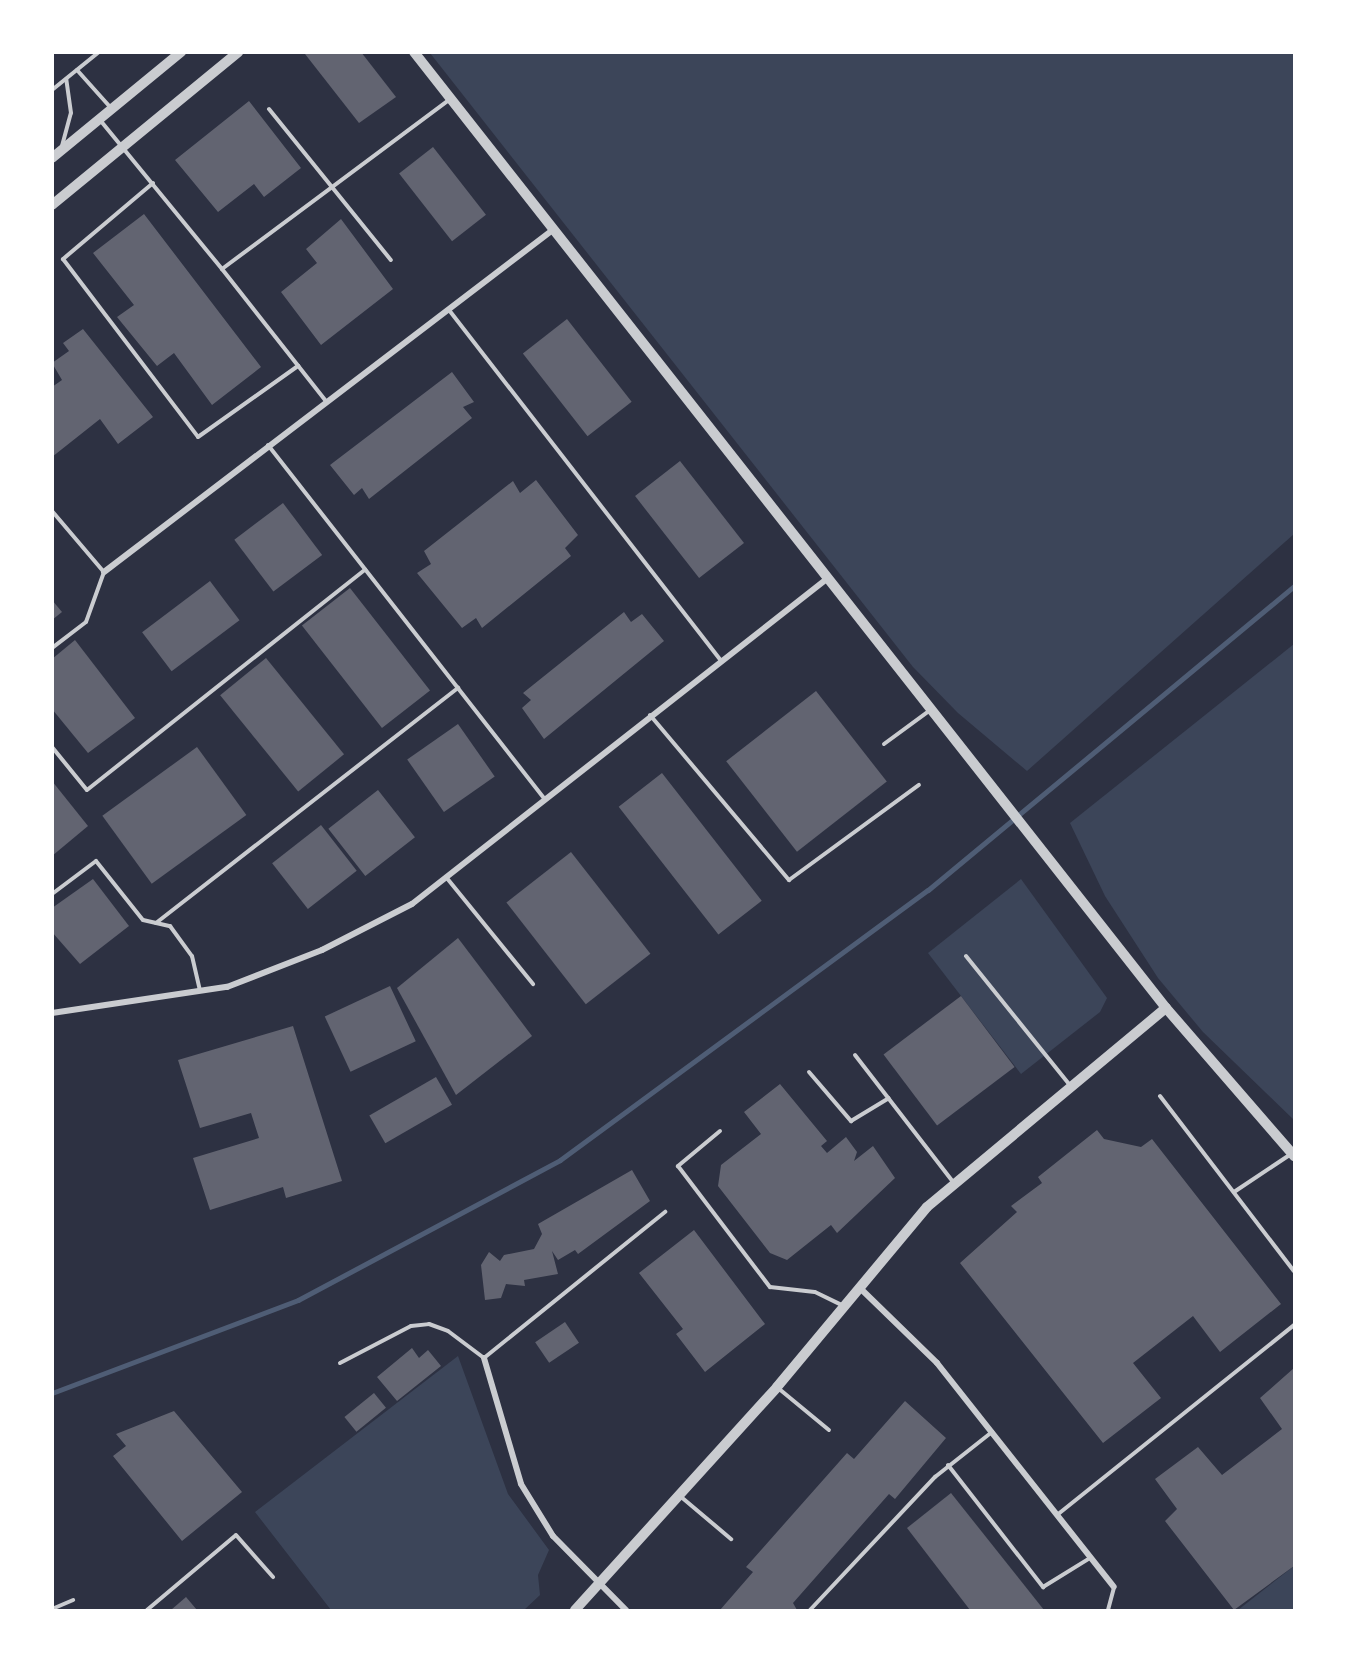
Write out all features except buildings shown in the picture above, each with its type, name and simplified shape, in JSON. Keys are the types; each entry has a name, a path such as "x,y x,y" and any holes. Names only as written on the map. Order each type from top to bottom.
{"street":[{"path":"57,155 181,52"},
{"path":"52,205 238,52"},
{"path":"414,52 828,578 1044,847 1166,1008 1293,1155"},
{"path":"104,572 325,400 449,310 554,229"},
{"path":"52,1013 200,992 322,950 412,904 720,659 828,578"},
{"path":"575,1611 777,1387 927,1207 1069,1084 1166,1008"},
{"path":"861,1289 936,1363 1114,1587"},
{"path":"484,1358 521,1484 553,1536 626,1611"}],"lane":[{"path":"52,90 99,52"},
{"path":"77,70 112,109"},
{"path":"57,155 71,113 66,79"},
{"path":"222,269 332,185 451,99"},
{"path":"269,109 391,260"},
{"path":"100,120 124,146 325,400"},
{"path":"153,183 63,259 198,437 298,366"},
{"path":"449,310 720,659"},
{"path":"267,445 544,798"},
{"path":"52,511 104,572 86,622 52,648"},
{"path":"52,747 87,790 365,570"},
{"path":"156,923 458,688"},
{"path":"884,744 932,708"},
{"path":"650,714 789,880 919,785"},
{"path":"52,894 96,861 143,920 170,926 192,956 200,992"},
{"path":"446,877 533,984"},
{"path":"966,956 1069,1084"},
{"path":"855,1055 954,1183"},
{"path":"809,1072 851,1121 889,1098"},
{"path":"1160,1096 1294,1271"},
{"path":"720,1131 678,1166 770,1287 815,1292 845,1306"},
{"path":"1234,1192 1293,1155"},
{"path":"340,1363 411,1326 429,1324 448,1331 484,1358 665,1212"},
{"path":"1056,1516 1294,1325"},
{"path":"777,1387 829,1430"},
{"path":"810,1611 948,1465 992,1431"},
{"path":"948,1465 1043,1587 1090,1558"},
{"path":"680,1496 731,1539"},
{"path":"147,1611 236,1535 273,1577"},
{"path":"1108,1611 1114,1587"},
{"path":"52,1609 73,1600"}],"shaded area":[{"path":"430,53 1294,53 1294,534 1027,771 958,713 913,667"},
{"path":"1294,644 1294,1120 1203,1032 1158,978 1105,896 1070,823"},
{"path":"1021,879 1107,998 1100,1012 1021,1074 928,953"},
{"path":"458,1356 508,1494 549,1550 538,1575 540,1595 524,1610 331,1610 255,1512"},
{"path":"1294,1566 1294,1610 1238,1610"}],"waterway":[{"path":"52,1393 298,1300 560,1160 928,890 1294,586"}]}
